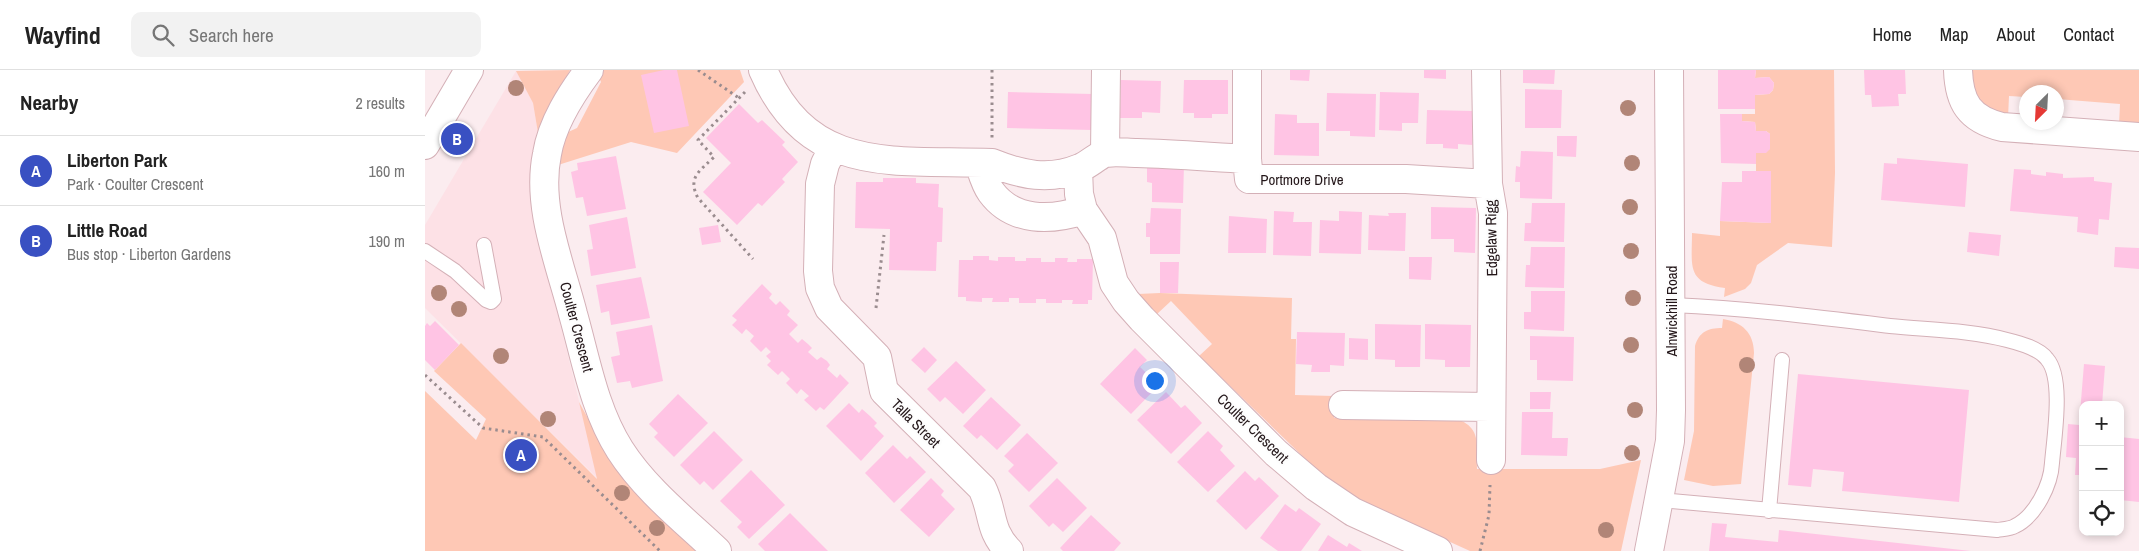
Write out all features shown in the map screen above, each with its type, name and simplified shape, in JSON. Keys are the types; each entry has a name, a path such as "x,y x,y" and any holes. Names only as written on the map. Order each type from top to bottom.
{"street":[{"path":"425,145 469,70"},
{"name":"Coulter Crescent","path":"589,70 573,91 556,125 547,153 544,184 547,215 582,347 599,409 619,448 639,477 717,551"},
{"path":"763,71 775,97 793,118 811,136 833,148 875,159 985,163 1041,177 1053,176 1078,169 1105,153 1106,70"},
{"path":"1247,70 1247,159"},
{"name":"Edgelaw Rigg","path":"1486,70 1488,184 1493,213 1491,460"},
{"name":"Alnwickhill Road","path":"1649,551 1670,441 1672,305 1669,70"},
{"path":"1958,70 1958,89 1962,101 1986,123 2002,127 2139,137"},
{"name":"Talla Street","path":"833,148 825,164 821,184 818,271 820,288 829,308 877,357 884,391 982,488 987,498 995,534 1009,551"},
{"name":"Portmore Drive","path":"1105,153 1247,159 1249,179 1406,179 1488,184"},
{"path":"985,163 990,191 1000,202 1017,212 1037,218 1064,216 1083,210 1079,194 1078,169"},
{"name":"Coulter Crescent","path":"1083,210 1102,238 1114,283 1126,302 1276,453 1316,488 1353,512 1438,551"},
{"path":"1343,405 1490,407"}],"lane":[{"path":"425,251 455,270 486,300 491,302 494,298 484,245"},
{"path":"1660,500 1997,530 2015,527 2033,509 2045,492 2052,472 2056,395 2053,371 2047,358 2032,348 2005,340 1741,309 1672,305"},
{"path":"1769,511 1782,360"}],"path":[{"path":"698,70 739,98"},
{"path":"985,163 992,70"},
{"path":"753,259 698,198 692,187 695,176 714,157 698,140 763,71"},
{"path":"876,308 884,235"},
{"path":"425,375 483,428 543,437 660,551"},
{"path":"1480,551 1489,515 1491,460"}],"shaded area":[{"path":"570,70 538,133 533,103 516,71"},
{"path":"604,70 740,70 744,82 677,153 631,142 558,165 566,133 577,128 601,82 598,75"},
{"path":"1756,70 1834,70 1835,173 1832,247 1788,243 1757,265 1751,283 1745,289 1724,297 1725,288 1703,282 1694,271 1692,264 1692,233 1720,236 1720,221 1771,223 1771,172 1756,171 1756,153 1770,149 1770,134 1766,131 1756,131 1755,122 1742,121 1742,114 1755,114 1755,95 1769,94 1773,90 1774,83 1769,77 1755,78"},
{"path":"1971,70 2139,70 2139,124 2119,125 2120,104 2064,100 2064,85 2019,85 2019,97 2009,96 2008,118 1994,115 1974,95"},
{"path":"516,71 533,103 538,133 531,179 532,208 598,479 425,308 425,225"},
{"path":"1160,293 1292,298 1291,339 1296,339 1295,395 1334,396 1334,418 1454,418 1470,426 1474,432 1477,445 1477,469 1600,469 1641,460 1621,551 1470,551 1360,501 1321,474 1199,356 1212,344 1171,301 1157,314 1138,294"},
{"path":"1723,319 1736,323 1746,330 1752,340 1754,353 1741,484 1713,486 1684,480 1694,431 1695,346 1699,337 1705,332 1722,328"},
{"path":"461,343 597,479 579,402 607,453 699,551 425,551 425,391 476,440 486,419 434,371"}],"building":[{"path":"664,70 677,70 689,126 654,133 641,75"},
{"path":"1290,70 1310,70 1309,81 1290,80"},
{"path":"1424,70 1446,70 1446,79 1424,78"},
{"path":"1523,70 1555,70 1554,84 1523,83"},
{"path":"1718,70 1756,70 1755,78 1769,77 1774,83 1773,90 1769,94 1755,95 1755,109 1718,109"},
{"path":"1864,70 1905,70 1906,94 1898,94 1899,106 1872,107 1871,95 1865,95"},
{"path":"1121,80 1161,81 1160,113 1142,112 1142,118 1120,118"},
{"path":"1184,80 1228,80 1228,114 1212,114 1212,118 1194,118 1194,113 1183,113"},
{"path":"1525,89 1562,90 1561,128 1525,128"},
{"path":"1008,92 1093,94 1092,130 1007,128"},
{"path":"1380,92 1419,93 1418,123 1402,123 1402,131 1379,130"},
{"path":"1327,93 1376,94 1375,137 1350,136 1350,131 1326,131"},
{"path":"739,104 758,123 762,120 785,142 782,145 798,162 782,179 785,182 762,206 758,203 737,225 703,192 731,163 706,138"},
{"path":"1427,110 1473,111 1472,145 1458,144 1458,149 1443,148 1443,144 1426,144"},
{"path":"1275,114 1297,115 1297,123 1319,123 1319,156 1274,155"},
{"path":"1720,114 1742,114 1742,121 1755,122 1756,131 1766,131 1770,134 1770,149 1766,153 1756,153 1756,164 1721,163"},
{"path":"1557,136 1577,136 1576,157 1557,156"},
{"path":"1521,151 1553,152 1552,199 1520,198 1520,182 1515,182 1516,166 1520,167"},
{"path":"616,156 626,209 587,216 583,197 576,198 571,172 578,170 577,163"},
{"path":"1897,158 1968,164 1965,207 1881,200 1884,163 1897,164"},
{"path":"1147,163 1184,164 1183,203 1152,202 1152,183 1147,182"},
{"path":"2014,169 2031,170 2031,174 2046,176 2046,172 2063,174 2063,178 2094,177 2094,181 2112,183 2109,220 2099,219 2098,235 2077,232 2078,217 2010,211"},
{"path":"1742,171 1771,171 1771,223 1720,221 1722,182 1742,182"},
{"path":"883,178 916,178 916,183 939,184 938,207 943,208 942,242 937,242 936,271 889,270 890,229 855,228 856,182 883,182"},
{"path":"1532,203 1565,203 1564,242 1524,241 1525,223 1531,223"},
{"path":"1431,207 1476,208 1475,253 1454,252 1454,239 1431,239"},
{"path":"1151,208 1181,209 1180,254 1150,254 1150,237 1146,237 1146,223 1150,223"},
{"path":"1274,211 1294,212 1293,222 1312,222 1311,256 1273,255"},
{"path":"1339,211 1362,212 1361,254 1319,253 1320,220 1339,221"},
{"path":"1388,213 1406,213 1405,251 1368,250 1369,215 1389,216"},
{"path":"1229,216 1267,219 1266,253 1228,253"},
{"path":"627,217 636,268 591,276 587,250 593,249 589,225"},
{"path":"718,225 721,242 702,245 699,228"},
{"path":"1969,232 2001,235 1999,256 1967,252"},
{"path":"1531,247 1565,247 1564,288 1525,287 1526,265 1530,265"},
{"path":"2115,247 2139,248 2139,269 2114,267"},
{"path":"973,256 989,256 989,260 998,261 998,257 1015,257 1015,261 1026,261 1026,258 1041,258 1041,262 1055,262 1055,258 1068,258 1067,262 1077,262 1077,259 1093,259 1092,300 1088,300 1088,304 1072,304 1073,300 1062,300 1062,303 1046,303 1046,299 1036,299 1036,303 1019,303 1019,298 1009,298 1009,302 992,302 993,298 982,298 982,302 966,301 966,297 958,297 959,260 973,260"},
{"path":"1409,257 1432,257 1431,280 1409,279"},
{"path":"1160,262 1179,262 1178,293 1160,293"},
{"path":"641,277 650,318 611,325 609,311 601,313 596,285"},
{"path":"762,284 772,294 769,298 776,305 780,301 790,311 787,315 798,325 789,334 798,343 802,339 812,348 808,352 817,360 821,357 827,361 830,365 827,369 837,378 840,374 849,383 824,410 820,407 816,411 804,400 809,396 801,389 797,394 786,383 790,379 782,371 778,375 767,365 771,361 766,356 771,352 766,347 761,352 750,341 754,336 746,329 742,334 732,325 737,320 732,316"},
{"path":"1531,291 1565,291 1564,331 1524,329 1524,312 1531,312"},
{"path":"435,321 459,345 435,370 425,360 425,326 427,323 430,326"},
{"path":"1375,324 1421,325 1420,367 1395,367 1395,360 1375,359"},
{"path":"1425,324 1471,325 1470,367 1445,367 1445,360 1425,359"},
{"path":"652,325 663,381 632,388 630,381 617,383 611,357 620,355 616,332"},
{"path":"1297,332 1345,333 1344,366 1330,365 1330,372 1311,372 1312,365 1296,364"},
{"path":"1530,336 1574,337 1573,381 1537,380 1537,360 1530,360"},
{"path":"1349,338 1368,339 1368,360 1349,359"},
{"path":"924,347 937,360 925,373 911,360"},
{"path":"1135,348 1147,360 1140,367 1159,385 1131,414 1100,384"},
{"path":"956,361 986,390 963,414 945,397 940,402 927,389"},
{"path":"2084,364 2105,366 2102,401 2081,401"},
{"path":"1798,374 1969,390 1959,502 1842,491 1844,472 1813,469 1811,487 1788,485"},
{"path":"1166,392 1181,408 1185,405 1202,423 1171,454 1137,420"},
{"path":"1530,392 1551,392 1550,409 1530,409"},
{"path":"678,394 708,423 674,457 654,437 658,433 649,424"},
{"path":"991,397 1021,425 997,450 981,435 977,439 963,426"},
{"path":"849,403 859,413 862,409 870,416 877,423 874,426 884,436 861,461 826,426"},
{"path":"1522,412 1553,412 1552,438 1568,438 1567,456 1521,455"},
{"path":"2068,424 2079,425 2079,475 2075,475 2076,458 2066,457"},
{"path":"714,431 743,460 713,490 704,481 700,485 680,465"},
{"path":"1208,431 1223,446 1220,450 1235,466 1208,492 1177,462"},
{"path":"1027,433 1058,463 1029,492 1008,471 1014,465 1004,456"},
{"path":"2124,437 2139,439 2139,502 2124,500"},
{"path":"893,445 907,459 910,456 926,472 894,503 865,473"},
{"path":"751,470 785,505 749,539 737,527 742,522 720,501"},
{"path":"1245,471 1255,481 1259,477 1279,496 1246,530 1216,501"},
{"path":"931,478 944,491 941,495 955,509 929,537 900,510"},
{"path":"1057,478 1087,508 1063,532 1053,523 1049,527 1029,506"},
{"path":"1285,504 1296,512 1299,508 1321,524 1301,551 1278,551 1260,538"},
{"path":"790,513 828,551 765,551 758,544"},
{"path":"1091,515 1121,543 1114,551 1063,551 1060,548"},
{"path":"1712,523 1727,524 1725,537 1778,542 1779,530 1971,551 1709,551"},
{"path":"1328,535 1347,547 1349,543 1362,551 1318,551"}],"place":[{"name":"Little Road","path":"457,139"},
{"name":"Liberton Park","path":"521,455"}]}
